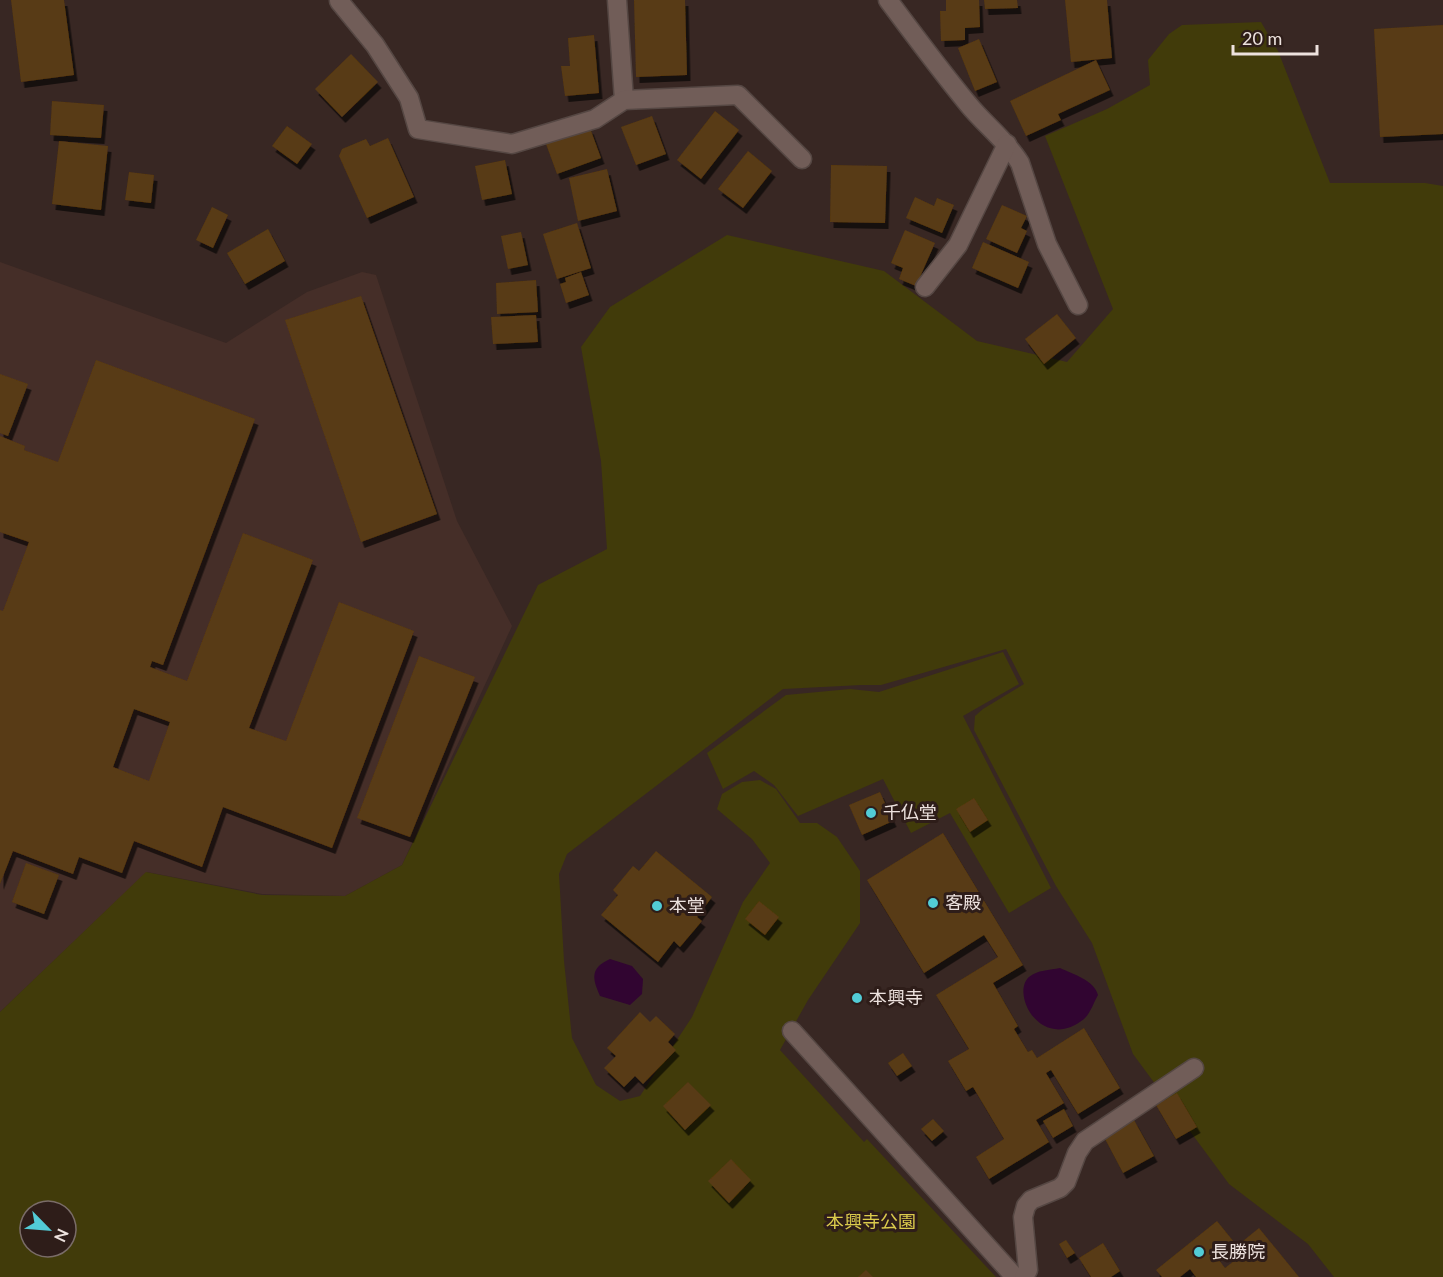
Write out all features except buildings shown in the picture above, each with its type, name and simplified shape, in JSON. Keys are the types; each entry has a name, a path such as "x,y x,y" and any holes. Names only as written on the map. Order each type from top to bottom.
{"street":[{"path":"337,0 351,0"},
{"path":"337,0 375,45 409,98 417,129 512,144 595,119 624,100 738,95 802,159"},
{"path":"617,0 624,100"},
{"path":"888,0 968,105 1007,144 1020,163 1047,244 1078,305"},
{"path":"925,287 958,245 1007,144"},
{"path":"792,1030 1015,1277"},
{"path":"1024,1277 1028,1270 1023,1218 1026,1206 1031,1200 1060,1188 1066,1182 1077,1153 1085,1142 1194,1068"}],"shaded area":[{"path":"0,262 226,343 307,292 362,272 376,275 457,521 512,626 402,865 345,896 262,894 147,872 0,1012"},
{"path":"610,959 632,966 643,979 642,994 630,1005 600,996 594,974 599,966"},
{"path":"1060,968 1088,981 1098,995 1084,1019 1069,1028 1055,1029 1043,1025 1034,1017 1027,1007 1024,985 1029,977 1036,973"}],"green space":[{"name":"本興寺公園","path":"1261,22 1278,51 1330,183 1425,183 1443,186 1443,1277 1334,1277 1308,1244 1229,1184 1133,1054 1092,943 1056,886 974,730 975,716 1024,684 1006,649 881,685 783,689 567,854 559,874 564,961 572,1038 596,1085 620,1101 640,1096 692,1017 743,902 770,863 752,839 717,809 722,794 742,782 760,780 776,789 800,823 817,823 837,837 860,871 860,923 808,1000 780,1050 864,1142 867,1139 996,1277 0,1277 0,1012 146,872 262,895 345,896 402,865 538,585 607,549 601,461 581,347 610,307 727,235 884,271 977,341 1067,362 1113,309 1045,136 1107,109 1150,85 1148,60 1169,34 1182,25"},
{"path":"1003,652 1019,684 963,716 1051,888 1009,913 950,813 911,833 883,779 798,816 774,785 754,771 723,789 707,753 786,695 850,689 879,692"}],"place":[{"name":"千仏堂","path":"871,813"},
{"name":"客殿","path":"933,903"},
{"name":"本堂","path":"657,906"},
{"name":"本興寺","path":"857,998"},
{"name":"長勝院","path":"1199,1252"}]}
